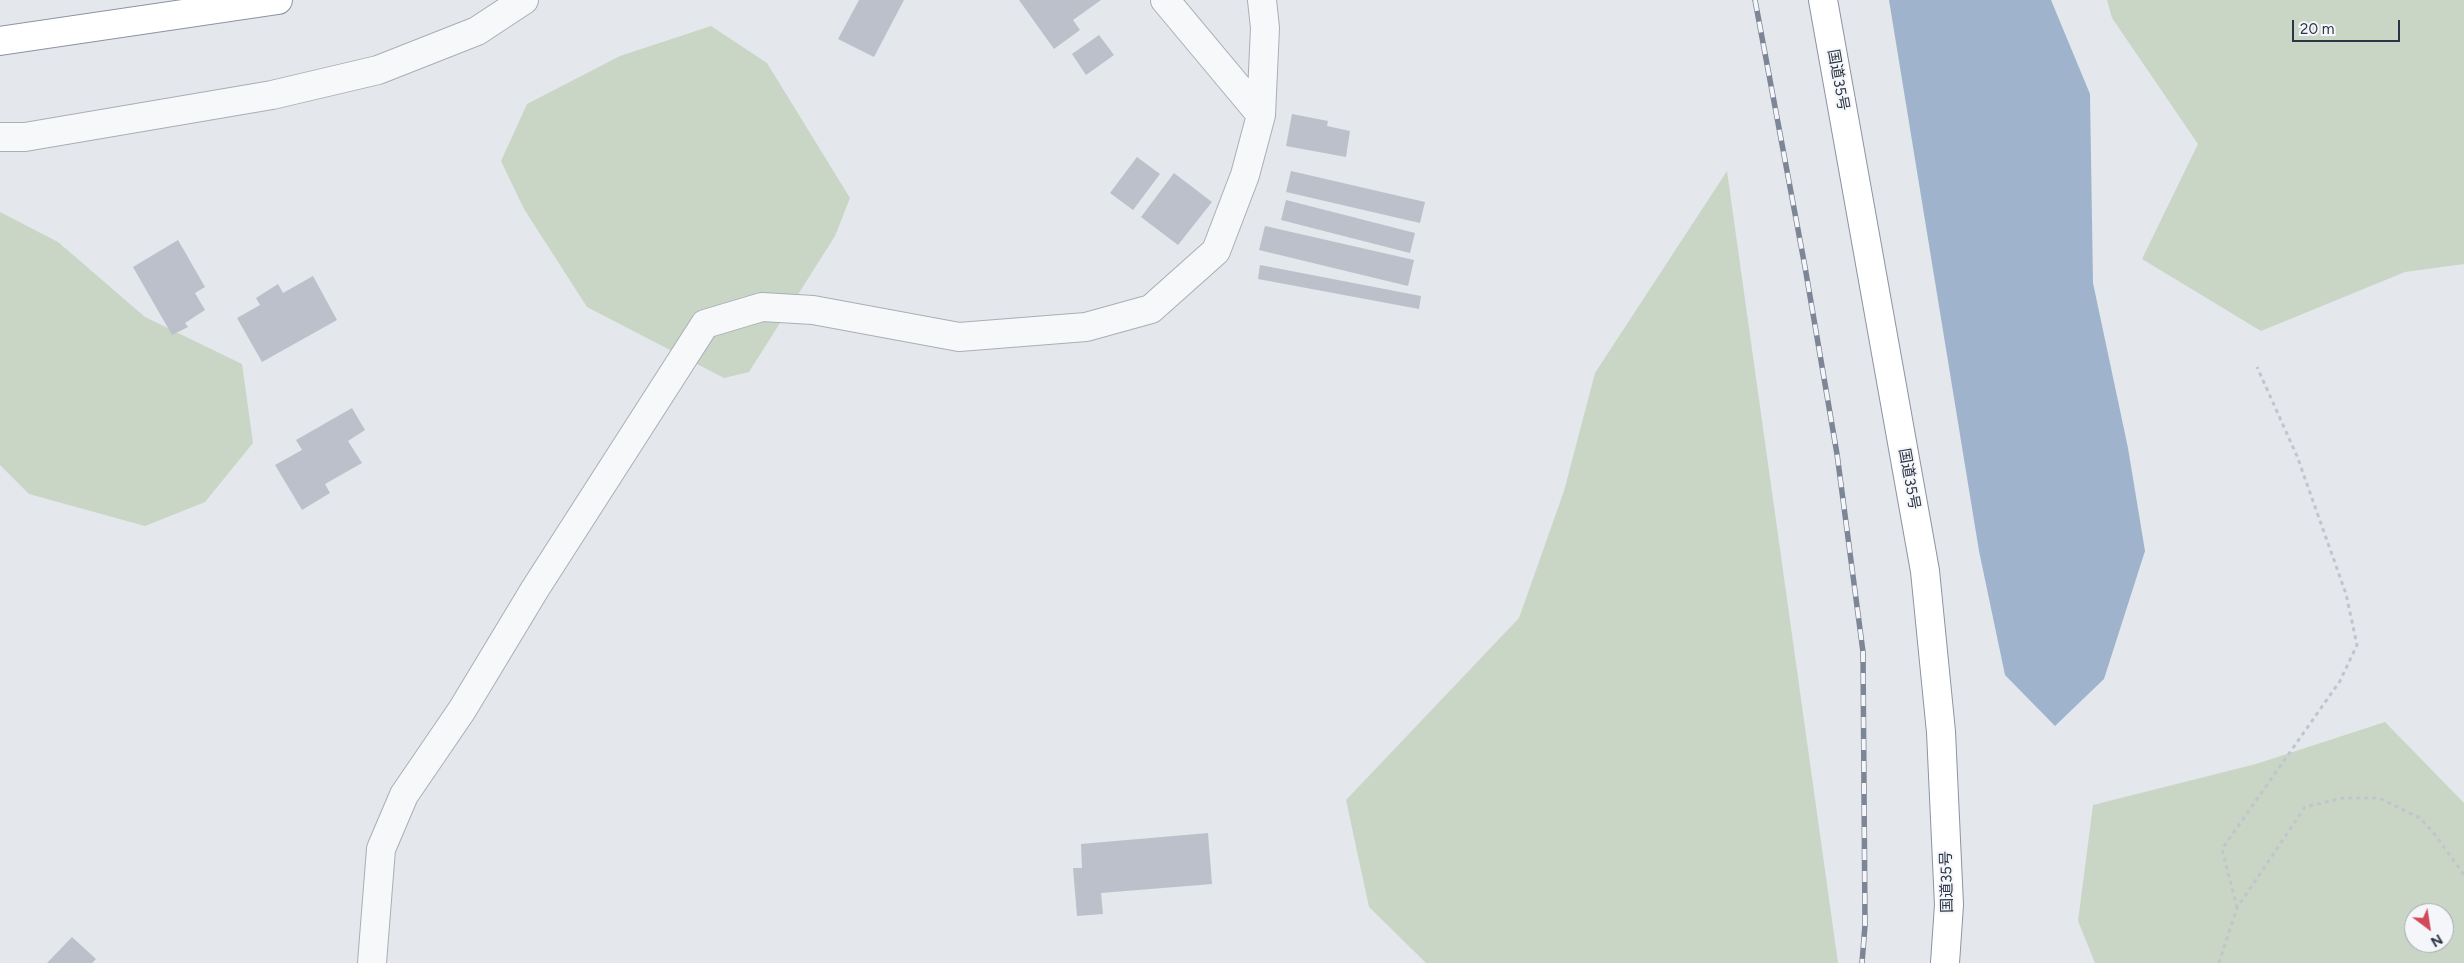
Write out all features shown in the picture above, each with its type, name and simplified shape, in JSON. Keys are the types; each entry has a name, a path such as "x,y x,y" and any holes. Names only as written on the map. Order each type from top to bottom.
{"highway":[{"path":"0,41 278,0"},
{"name":"国道35号","path":"1823,0 1926,571 1942,751 1949,905 1945,963"}],"street":[{"path":"0,137 25,137 272,94 378,70 477,30 524,0"},
{"path":"1165,0 1261,115"},
{"path":"372,963 380,849 404,796 462,710 540,581 705,324 762,307 813,310 958,337 1086,328 1151,309 1216,252 1245,175 1261,115 1266,28 1262,0"}],"path":[{"path":"2237,908 2222,849 2340,681 2357,644 2346,594 2297,456 2257,367"},
{"path":"2219,963 2237,908 2305,807 2344,798 2379,798 2420,818 2464,875"}],"green space":[{"path":"2107,0 2464,0 2464,264 2405,272 2261,331 2142,259 2198,144 2112,18"},
{"path":"711,26 767,63 850,198 835,236 749,372 724,378 587,307 524,209 501,161 527,104 620,56"},
{"path":"1727,171 1838,963 1426,963 1369,907 1346,800 1519,618 1564,491 1595,373"},
{"path":"0,212 58,242 145,317 242,364 253,443 205,502 145,526 29,494 0,465"},
{"path":"2385,722 2464,803 2464,963 2095,963 2078,921 2093,805 2256,764"}],"water":[{"path":"1889,0 2051,0 2090,94 2093,283 2128,448 2145,551 2104,679 2055,726 2005,675 1979,551"}],"building":[{"path":"859,0 904,0 874,57 838,39"},
{"path":"1019,0 1101,0 1073,20 1080,30 1054,49"},
{"path":"1099,35 1114,55 1086,75 1072,54"},
{"path":"1292,114 1328,121 1327,126 1350,131 1346,157 1286,146"},
{"path":"1137,157 1160,174 1133,210 1110,193"},
{"path":"1291,171 1425,202 1420,223 1286,192"},
{"path":"1174,173 1212,202 1178,245 1141,217"},
{"path":"1286,200 1415,233 1410,253 1281,220"},
{"path":"1265,226 1414,260 1408,286 1259,250"},
{"path":"178,240 205,287 195,293 205,310 185,323 188,327 172,335 133,267"},
{"path":"1260,265 1421,296 1419,309 1258,279"},
{"path":"313,276 337,320 262,362 237,318 260,305 256,298 278,284 283,293"},
{"path":"352,408 365,430 348,441 362,463 325,484 330,493 302,510 275,465 302,450 296,440"},
{"path":"1208,833 1212,884 1101,893 1103,914 1077,916 1073,868 1082,868 1081,844"},
{"path":"72,937 96,959 92,963 47,963"}],"railway":[{"path":"1755,0 1805,267 1837,454 1863,652 1865,925 1862,963"}]}
